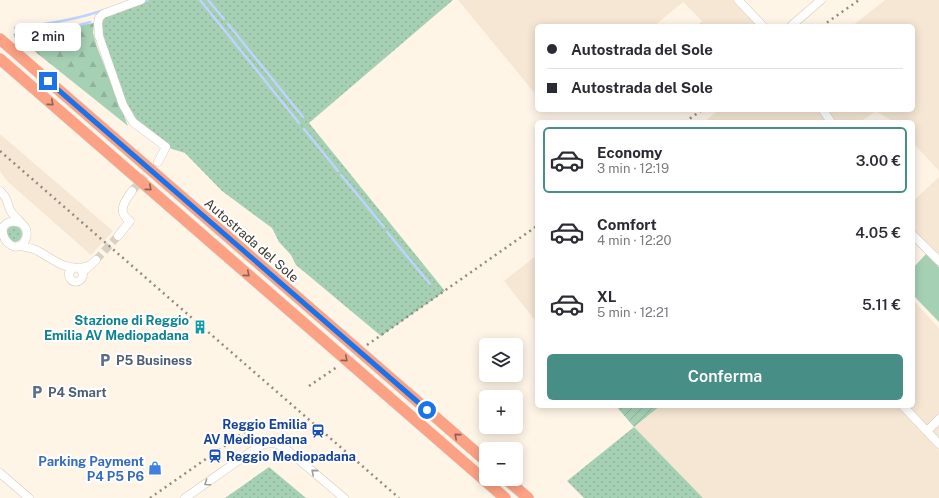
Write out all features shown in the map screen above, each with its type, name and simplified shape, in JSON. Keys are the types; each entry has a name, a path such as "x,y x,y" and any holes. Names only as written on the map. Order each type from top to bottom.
{"highway":[{"name":"Autostrada del Sole","path":"0,39 479,455"},
{"path":"0,59 505,498"},
{"path":"514,486 528,498"}],"street":[{"path":"141,0 103,14 98,18 98,29 124,105 130,117 139,128 166,147 158,162"},
{"path":"738,0 761,24"},
{"path":"793,24 821,0"},
{"path":"0,191 8,202 9,209 1,236 4,246 19,246 36,250 61,265 76,271 88,266 96,260"},
{"path":"118,236 130,221 124,216 122,208 123,203 132,191"},
{"path":"9,209 26,229 27,237 36,250"},
{"path":"5,225 12,222 20,223"},
{"path":"19,246 23,244 27,237"},
{"path":"915,238 939,261"},
{"path":"905,408 939,444"},
{"path":"927,431 939,419"},
{"path":"185,498 259,446 266,443 273,443 279,444 285,448 344,498"},
{"path":"0,473 29,498"}],"shaded area":[{"path":"458,0 741,0 765,24 699,24 702,21 683,2 656,24 535,24 535,94"},
{"path":"885,0 939,0 939,171 915,145 915,120 891,120 878,112 915,112 915,24 855,24"},
{"path":"716,112 875,112 863,120 706,120"},
{"path":"0,134 113,231 91,255 7,181 0,171"},
{"path":"939,177 939,261 915,235 915,199"},
{"path":"535,257 535,320 504,281"},
{"path":"915,302 939,328 939,498 703,498 634,427 658,408 915,408"}],"green space":[{"path":"141,0 453,0 309,123 445,291 381,336 296,265 291,255 279,242 272,228 222,191 185,153 166,147 133,122 102,44 100,16"},
{"path":"94,23 93,33 97,47 128,126 13,34"},
{"path":"14,226 21,231 22,234 17,241 14,242 7,237 6,234 11,227"},
{"path":"926,254 939,267 939,322 915,297 915,266"},
{"path":"618,408 658,408 634,427"},
{"path":"634,427 703,498 584,498 567,481"},
{"path":"269,467 306,498 225,498"}],"waterway":[{"path":"141,3 148,0"},
{"path":"200,0 299,123"},
{"path":"208,0 224,19"},
{"path":"15,28 71,19 104,10"},
{"path":"15,36 69,28 90,22"},
{"path":"228,24 303,117"},
{"path":"304,129 338,171"},
{"path":"341,175 384,227"},
{"path":"387,232 430,284"}],"tunnel":[{"path":"132,191 158,162"},
{"path":"96,260 118,236"}],"railway":[{"path":"825,24 859,0"},
{"path":"688,120 699,112"},
{"path":"0,151 399,498"},
{"path":"367,345 535,227"},
{"path":"309,386 337,367"},
{"path":"150,498 263,419"}],"place":[{"name":"Stazione di Reggio Emilia AV Mediopadana","path":"200,327"},
{"name":"P5 Business","path":"105,360"},
{"name":"P4 Smart","path":"37,392"},
{"name":"Reggio Emilia AV Mediopadana","path":"318,431"},
{"name":"Reggio Mediopadana","path":"215,456"},
{"name":"Parking Payment P4 P5 P6","path":"155,468"}],"route":[{"path":"48,81 427,410"}]}
